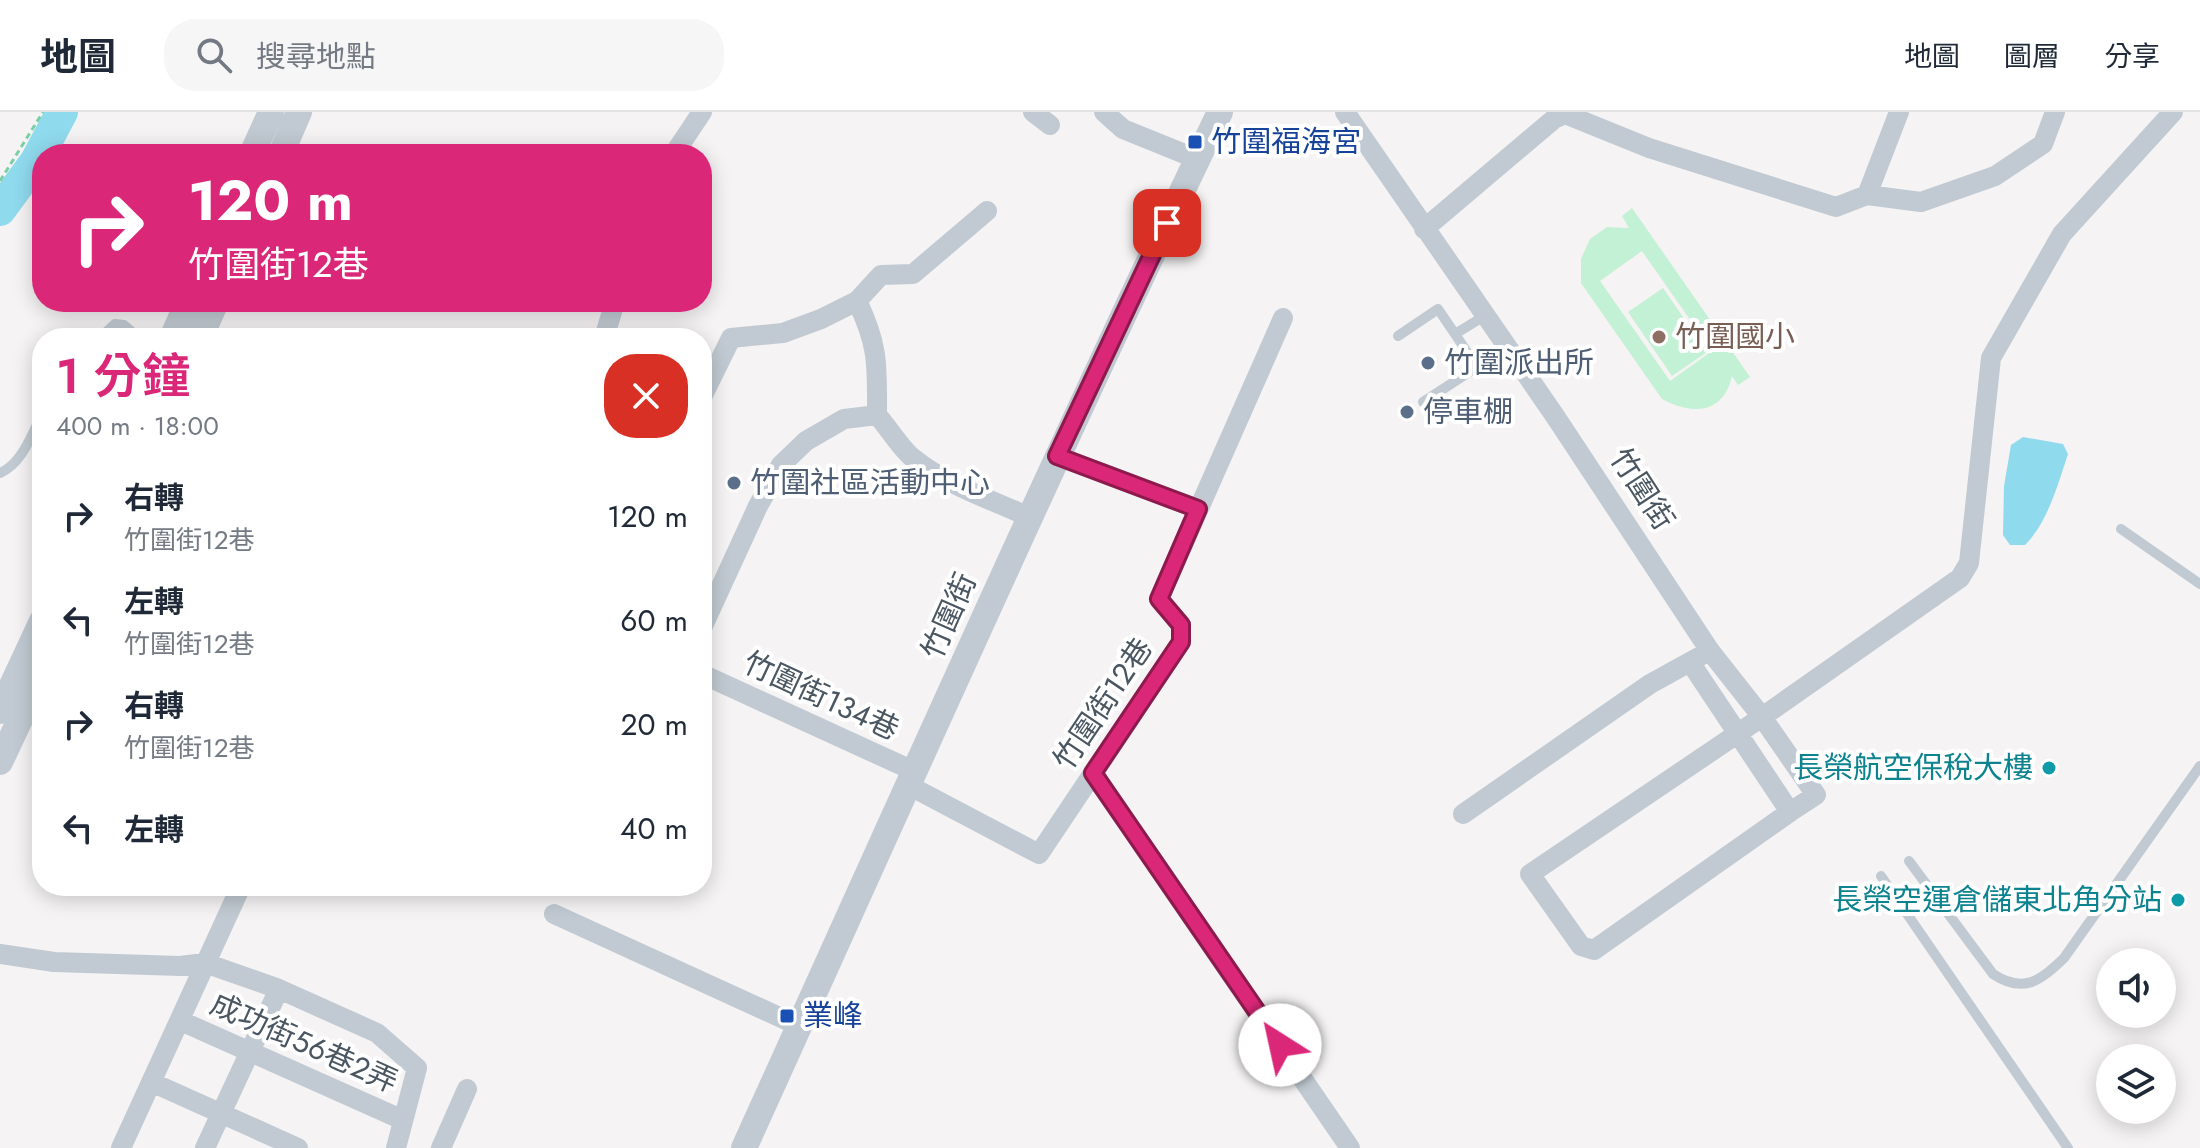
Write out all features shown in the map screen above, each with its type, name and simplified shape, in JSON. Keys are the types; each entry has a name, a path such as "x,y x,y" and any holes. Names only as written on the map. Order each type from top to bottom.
{"street":[{"path":"257,144 271,112"},
{"path":"285,144 299,112"},
{"path":"1033,112 1050,125"},
{"path":"1104,112 1123,129 1197,159"},
{"name":"竹圍街","path":"744,1148 1057,456 1220,112"},
{"name":"竹圍街","path":"1345,112 1486,315 1710,651 1762,717 1816,795 1790,812"},
{"path":"1867,195 1899,112"},
{"path":"1424,229 1554,119 1565,114 1649,148 1836,207 1867,195 1921,202 1995,176 2043,144 2055,112"},
{"path":"1690,662 1737,734 1790,812 1594,950 1581,946 1530,874 1737,734 1762,717 1960,578 1969,563 1991,358 2062,234 2173,112"},
{"path":"680,144 697,114"},
{"path":"712,377 731,338 783,333 857,301 881,275 913,274 987,211"},
{"path":"857,301 872,333 877,362 877,415 909,456 939,477 1029,517"},
{"name":"竹圍街12巷","path":"912,778 1039,854 1181,642 1181,625 1159,599 1283,318"},
{"path":"712,606 758,506 781,465 806,441 844,419 877,415"},
{"path":"1057,456 1198,509"},
{"path":"0,711 32,642"},
{"path":"1463,814 1650,684 1710,651"},
{"name":"竹圍街134巷","path":"712,679 912,778"},
{"path":"0,762 32,694"},
{"path":"1093,773 1350,1148"},
{"path":"125,1147 151,1082 236,896"},
{"path":"554,914 799,1026"},
{"path":"0,954 54,962 180,966 205,963 279,989 377,1033 417,1068 396,1148"},
{"path":"205,1148 279,989"},
{"name":"成功街56巷2弄","path":"181,1021 403,1120"},
{"path":"151,1082 298,1148"},
{"path":"441,1148 467,1089"}],"lane":[{"path":"1398,336 1438,309 1477,367 1423,402"},
{"path":"1455,334 1486,315"},
{"path":"0,473 11,467 32,433"},
{"path":"2121,529 2200,584"},
{"path":"1909,861 1993,974 2003,981 2020,985 2036,981 2064,958 2200,766"},
{"path":"1881,876 2068,1148"}],"path":[{"path":"0,181 43,112"}],"green space":[{"path":"1632,208 1750,377 1738,385 1732,376 1728,389 1714,405 1684,408 1662,399 1581,283 1581,259 1590,239 1607,227 1629,228 1622,216","holes":["1642,251 1712,351 1670,381 1600,281"]},
{"path":"1663,288 1707,352 1672,376 1628,312"}],"water":[{"path":"2023,437 2063,444 2068,454 2051,502 2033,536 2025,545 2010,545 2003,535 2004,486 2011,445"}],"waterway":[{"path":"45,144 62,112"},
{"path":"0,210 32,166"}],"place":[{"name":"竹圍福海宮","path":"1195,142"},
{"name":"竹圍國小","path":"1659,337"},
{"name":"竹圍派出所","path":"1428,363"},
{"name":"停車棚","path":"1407,412"},
{"name":"竹圍社區活動中心","path":"734,483"},
{"name":"長榮航空保稅大樓","path":"2049,768"},
{"name":"長榮空運倉儲東北角分站","path":"2178,900"},
{"name":"業峰","path":"787,1016"}],"route":[{"path":"1167,223 1057,456 1198,509 1159,599 1181,625 1181,642 1093,773 1280,1045"}]}
